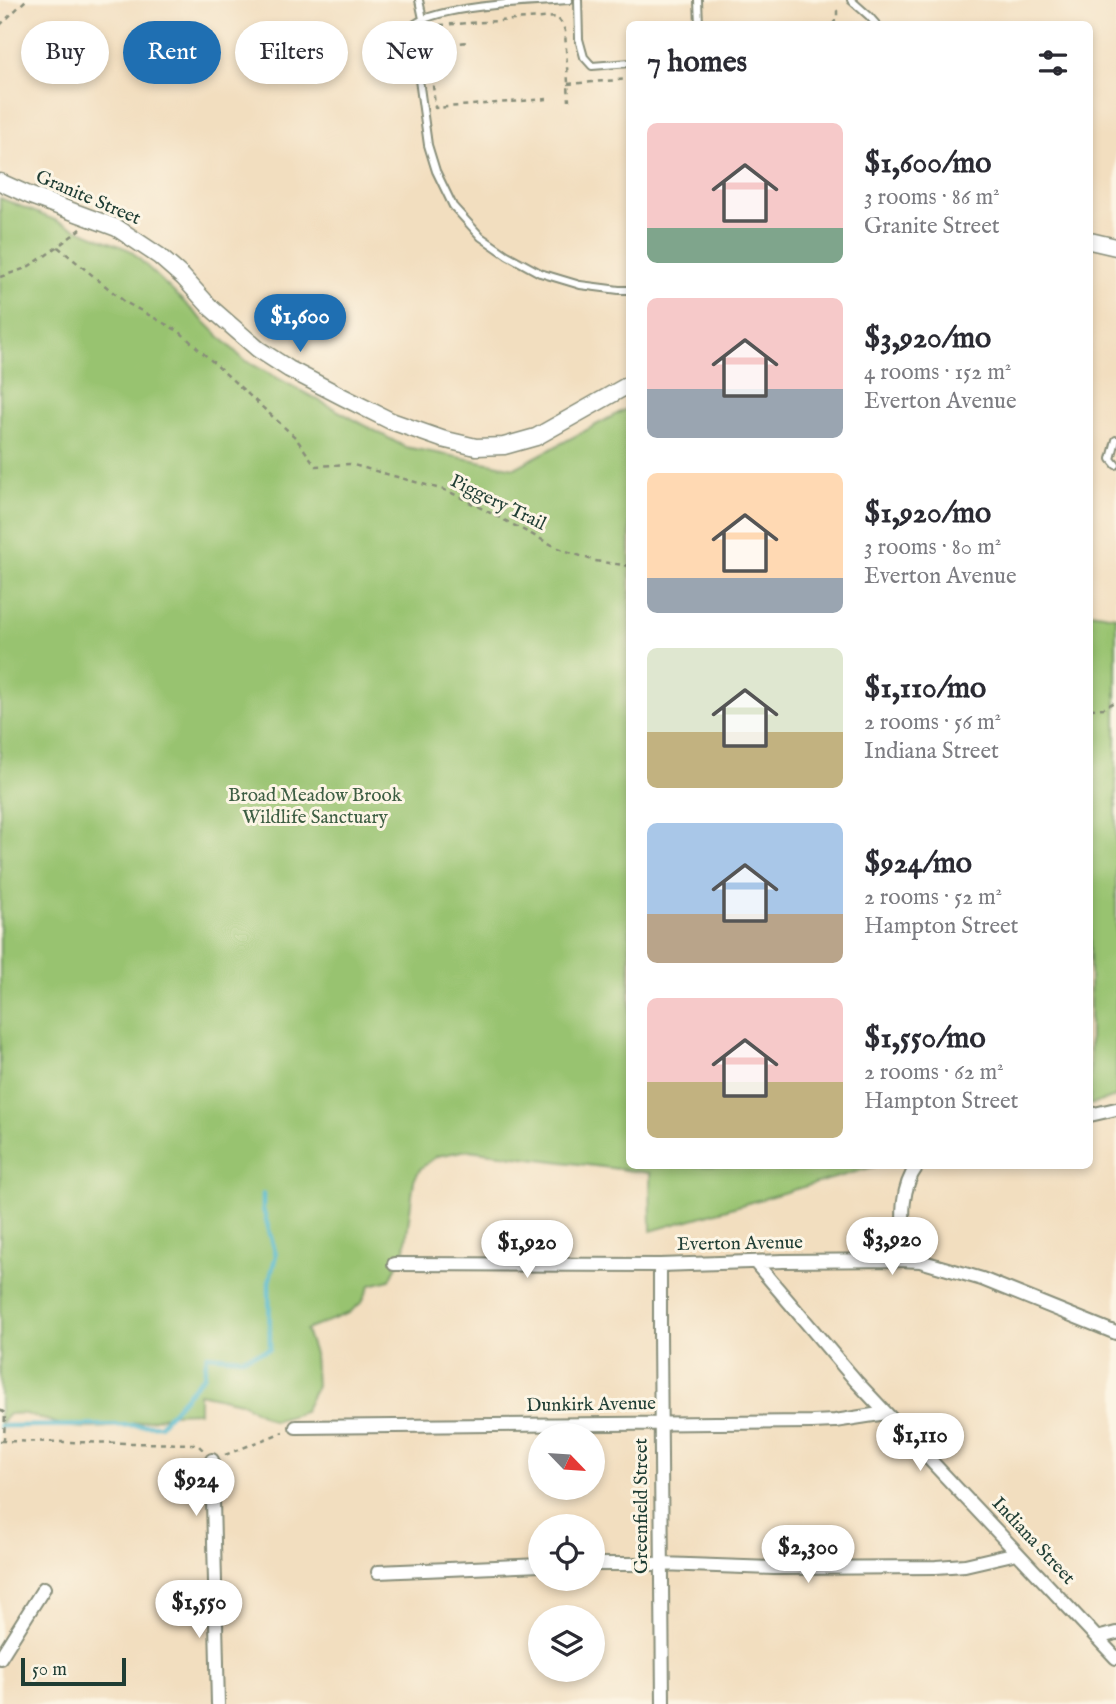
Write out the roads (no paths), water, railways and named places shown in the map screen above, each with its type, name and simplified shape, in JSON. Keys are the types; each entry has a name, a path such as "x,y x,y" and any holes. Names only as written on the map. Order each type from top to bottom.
{"street":[{"name":"Granite Street","path":"0,182 117,228 159,256 183,277 211,308 258,349 289,369 391,421 442,439 476,447 504,446 536,437 626,386"},
{"path":"1093,242 1116,247"},
{"path":"1093,1114 1116,1109"},
{"path":"905,1260 903,1207 908,1180 915,1169"},
{"name":"Everton Avenue","path":"394,1264 660,1265 920,1261 982,1279 1116,1333"},
{"name":"Indiana Street","path":"755,1262 841,1364 1116,1658"},
{"name":"Greenfield Street","path":"660,1265 663,1704"},
{"name":"Dunkirk Avenue","path":"296,1427 835,1421 886,1413"},
{"path":"212,1460 218,1704"},
{"path":"605,1564 786,1568 936,1567 965,1565 1017,1553"},
{"path":"378,1572 528,1566"},
{"path":"0,1658 44,1588"},
{"path":"1097,1638 1116,1633"}],"lane":[{"path":"419,0 423,19"},
{"path":"569,0 449,12 415,24 413,36 428,145 436,171 453,206 481,237 540,273 580,285 626,289"},
{"path":"578,0 579,39 583,57 592,66 626,63"},
{"path":"698,0 699,21"},
{"path":"851,0 860,3 873,21"},
{"path":"1116,440 1111,458 1116,465"}],"waterway":[{"path":"0,1426 160,1425 204,1375 207,1355 242,1358 270,1349 269,1282 276,1255 263,1209 263,1194"}],"park label":[{"name":"Broad Meadow Brook Wildlife Sanctuary","path":"315,807"}]}
